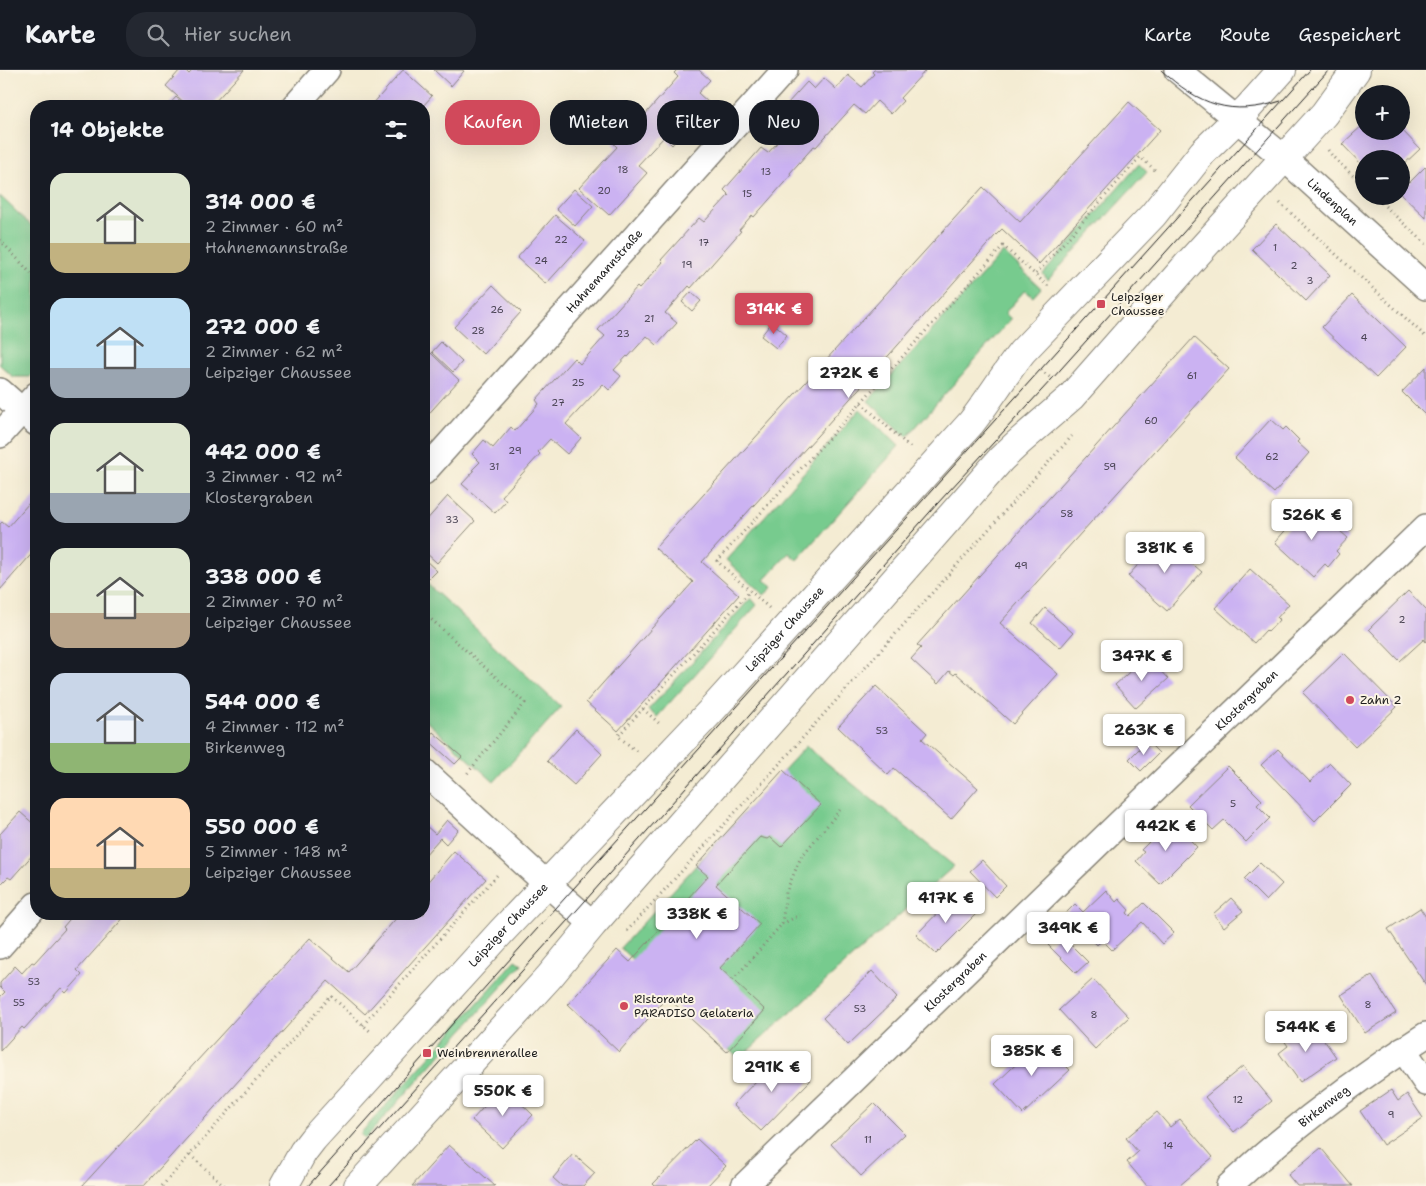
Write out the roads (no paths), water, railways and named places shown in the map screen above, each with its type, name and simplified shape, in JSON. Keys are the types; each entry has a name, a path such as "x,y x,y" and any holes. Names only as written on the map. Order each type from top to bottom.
{"main road":[{"name":"Leipziger Chaussee","path":"284,1186 313,1139 547,884 717,704 971,423 1022,352 1152,215 1203,152 1237,119 1282,70"},
{"path":"358,1186 550,976 593,924 1001,459 1071,397 1188,264 1289,162 1356,70"}],"street":[{"path":"300,100 327,70"},
{"name":"Hahnemannstraße","path":"430,465 785,70"},
{"name":"Lindenplan","path":"1177,70 1289,162 1426,287"},
{"path":"0,391 30,409"},
{"path":"0,435 30,412"},
{"name":"Klostergraben","path":"744,1186 1426,527"},
{"path":"430,776 593,924"},
{"path":"0,946 30,912"},
{"name":"Birkenweg","path":"1229,1186 1300,1125 1426,1035"},
{"path":"1403,1050 1426,1083"}],"tram line":[{"path":"1161,70 1189,92 1216,105 1246,108 1281,101"},
{"path":"308,1186 1310,70"},
{"path":"328,1186 577,910 937,504 1052,379 1329,70"}],"place":[{"name":"Leipziger Chaussee","path":"1101,304"},
{"name":"Zahn 2","path":"1350,700"},
{"name":"Ristorante PARADISO Gelateria","path":"624,1006"},
{"name":"Weinbrennerallee","path":"427,1053"}]}
